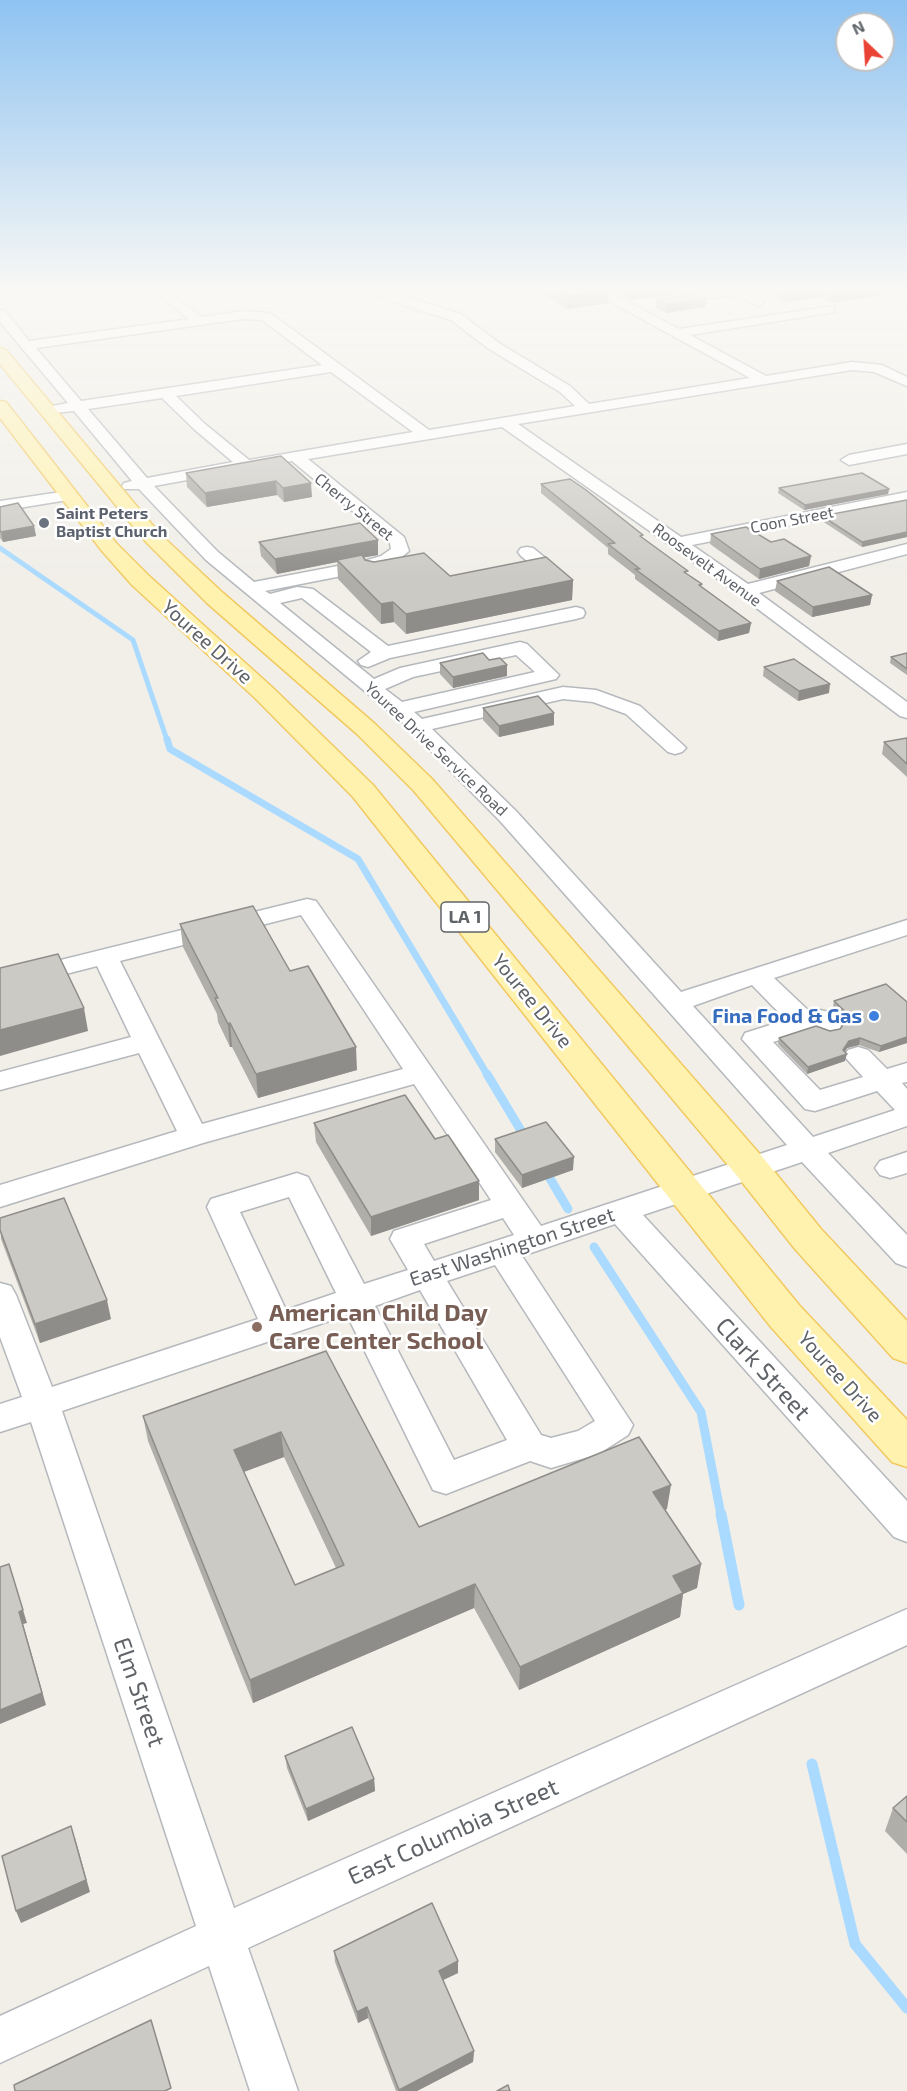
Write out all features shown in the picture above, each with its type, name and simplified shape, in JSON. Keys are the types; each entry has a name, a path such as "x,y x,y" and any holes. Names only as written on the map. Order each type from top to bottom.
{"main road":[{"name":"Youree Drive","path":"27,387 111,489 178,564 358,722 423,785 751,1168 808,1239 907,1347"},
{"name":"Youree Drive","path":"3,413 109,547 140,580 305,732 363,791 785,1316 907,1449"},
{"path":"68,496 111,489"}],"street":[{"name":"Youree Drive Service Road","path":"62,387 143,484 212,556 398,709 508,816 807,1149"},
{"path":"47,411 207,387"},
{"path":"361,387 426,435"},
{"path":"561,387 586,409"},
{"path":"111,489 296,456 728,387"},
{"path":"165,393 200,427 246,465"},
{"name":"Roosevelt Avenue","path":"505,422 903,705"},
{"path":"849,460 907,449"},
{"name":"Cherry Street","path":"258,594 387,560 400,551 398,542 385,530 296,456"},
{"path":"0,506 68,496"},
{"name":"Coon Street","path":"677,543 907,497"},
{"path":"744,591 907,549"},
{"path":"520,570 543,565 527,552"},
{"path":"258,594 304,592 310,587 407,568"},
{"path":"304,592 384,653"},
{"path":"346,666 384,653 576,613"},
{"path":"372,687 407,672 520,648 549,675 398,709"},
{"path":"407,672 434,701"},
{"path":"485,689 503,706"},
{"path":"417,726 563,693 596,696 633,710 675,748"},
{"path":"0,983 307,906 534,1240"},
{"path":"675,1003 907,927"},
{"path":"105,957 194,1136"},
{"path":"756,975 817,1025 755,1039 815,1102 895,1076"},
{"path":"0,1081 146,1042"},
{"path":"858,1056 895,1076 907,1105"},
{"path":"741,1076 779,1064"},
{"path":"0,1196 194,1136 421,1073"},
{"path":"751,1168 907,1116"},
{"path":"807,1149 907,1255"},
{"name":"East Washington Street","path":"0,1418 751,1168"},
{"path":"276,1326 222,1207 297,1184 446,1479 529,1446 551,1453 588,1443 616,1425 502,1251"},
{"path":"510,1205 405,1239 529,1446"},
{"name":"Clark Street","path":"621,1211 907,1526"},
{"name":"Elm Street","path":"0,1295 42,1404 274,2091"},
{"name":"East Columbia Street","path":"0,2040 907,1626"}],"building":[{"path":"281,456 311,483 283,488 276,481 205,493 186,473"},
{"path":"862,473 889,489 805,505 779,488"},
{"path":"570,479 643,535 640,536 688,571 684,572 702,584 699,585 751,623 719,631 635,569 640,569 608,544 615,543 541,484"},
{"path":"907,500 907,532 862,542 822,516"},
{"path":"18,503 34,526 1,532 0,507"},
{"path":"360,523 378,540 275,559 259,542"},
{"path":"746,527 771,542 784,539 811,556 760,569 711,534"},
{"path":"424,553 450,576 546,557 573,580 406,614 393,602 381,604 337,560 362,555 365,560 374,562"},
{"path":"829,567 872,595 813,607 777,581"},
{"path":"483,653 489,660 500,658 507,665 453,677 440,663"},
{"path":"907,653 907,669 891,657"},
{"path":"794,659 830,684 799,691 764,667"},
{"path":"538,696 554,713 499,726 483,708"},
{"path":"907,738 907,764 884,742"},
{"path":"253,906 290,971 308,966 356,1047 256,1074 230,1023 228,1024 215,998 218,998 180,924"},
{"path":"58,954 84,1008 0,1030 0,968"},
{"path":"886,984 907,1002 907,1037 881,1046 860,1038 849,1041 843,1050 847,1054 808,1067 779,1038 816,1026 830,1031 840,1029 845,1022 843,1017 849,1015 834,1001"},
{"path":"405,1095 435,1139 448,1135 479,1181 371,1217 314,1123"},
{"path":"546,1122 574,1157 522,1175 495,1139"},
{"path":"64,1198 107,1300 35,1324 0,1230 0,1218"},
{"path":"326,1351 419,1527 639,1437 671,1485 653,1492 701,1564 673,1576 683,1593 520,1667 475,1584 250,1680 143,1416","holes":["281,1432 344,1565 295,1585 234,1450"]},
{"path":"9,1564 23,1610 19,1612 42,1693 0,1710 0,1567"},
{"path":"352,1727 374,1779 306,1809 285,1756"},
{"path":"907,1796 907,1822 893,1808"},
{"path":"71,1826 86,1880 16,1911 2,1856"},
{"path":"432,1903 458,1961 439,1971 474,2051 399,2090 367,2007 357,2012 334,1951"},
{"path":"151,2020 171,2088 165,2091 15,2091 14,2085"},
{"path":"508,2085 510,2091 497,2091"}],"waterway":[{"path":"0,548 133,640 167,740"},
{"path":"167,739 170,749 358,859 488,1076"},
{"path":"487,1074 526,1139"},
{"path":"545,1170 568,1209"},
{"path":"594,1247 701,1412 721,1515"},
{"path":"721,1514 739,1605"},
{"path":"812,1764 855,1944 907,2008"}],"place":[{"name":"Saint Peters Baptist Church","path":"44,523"},
{"name":"Fina Food & Gas","path":"874,1016"},
{"name":"American Child Day Care Center School","path":"257,1327"}]}
